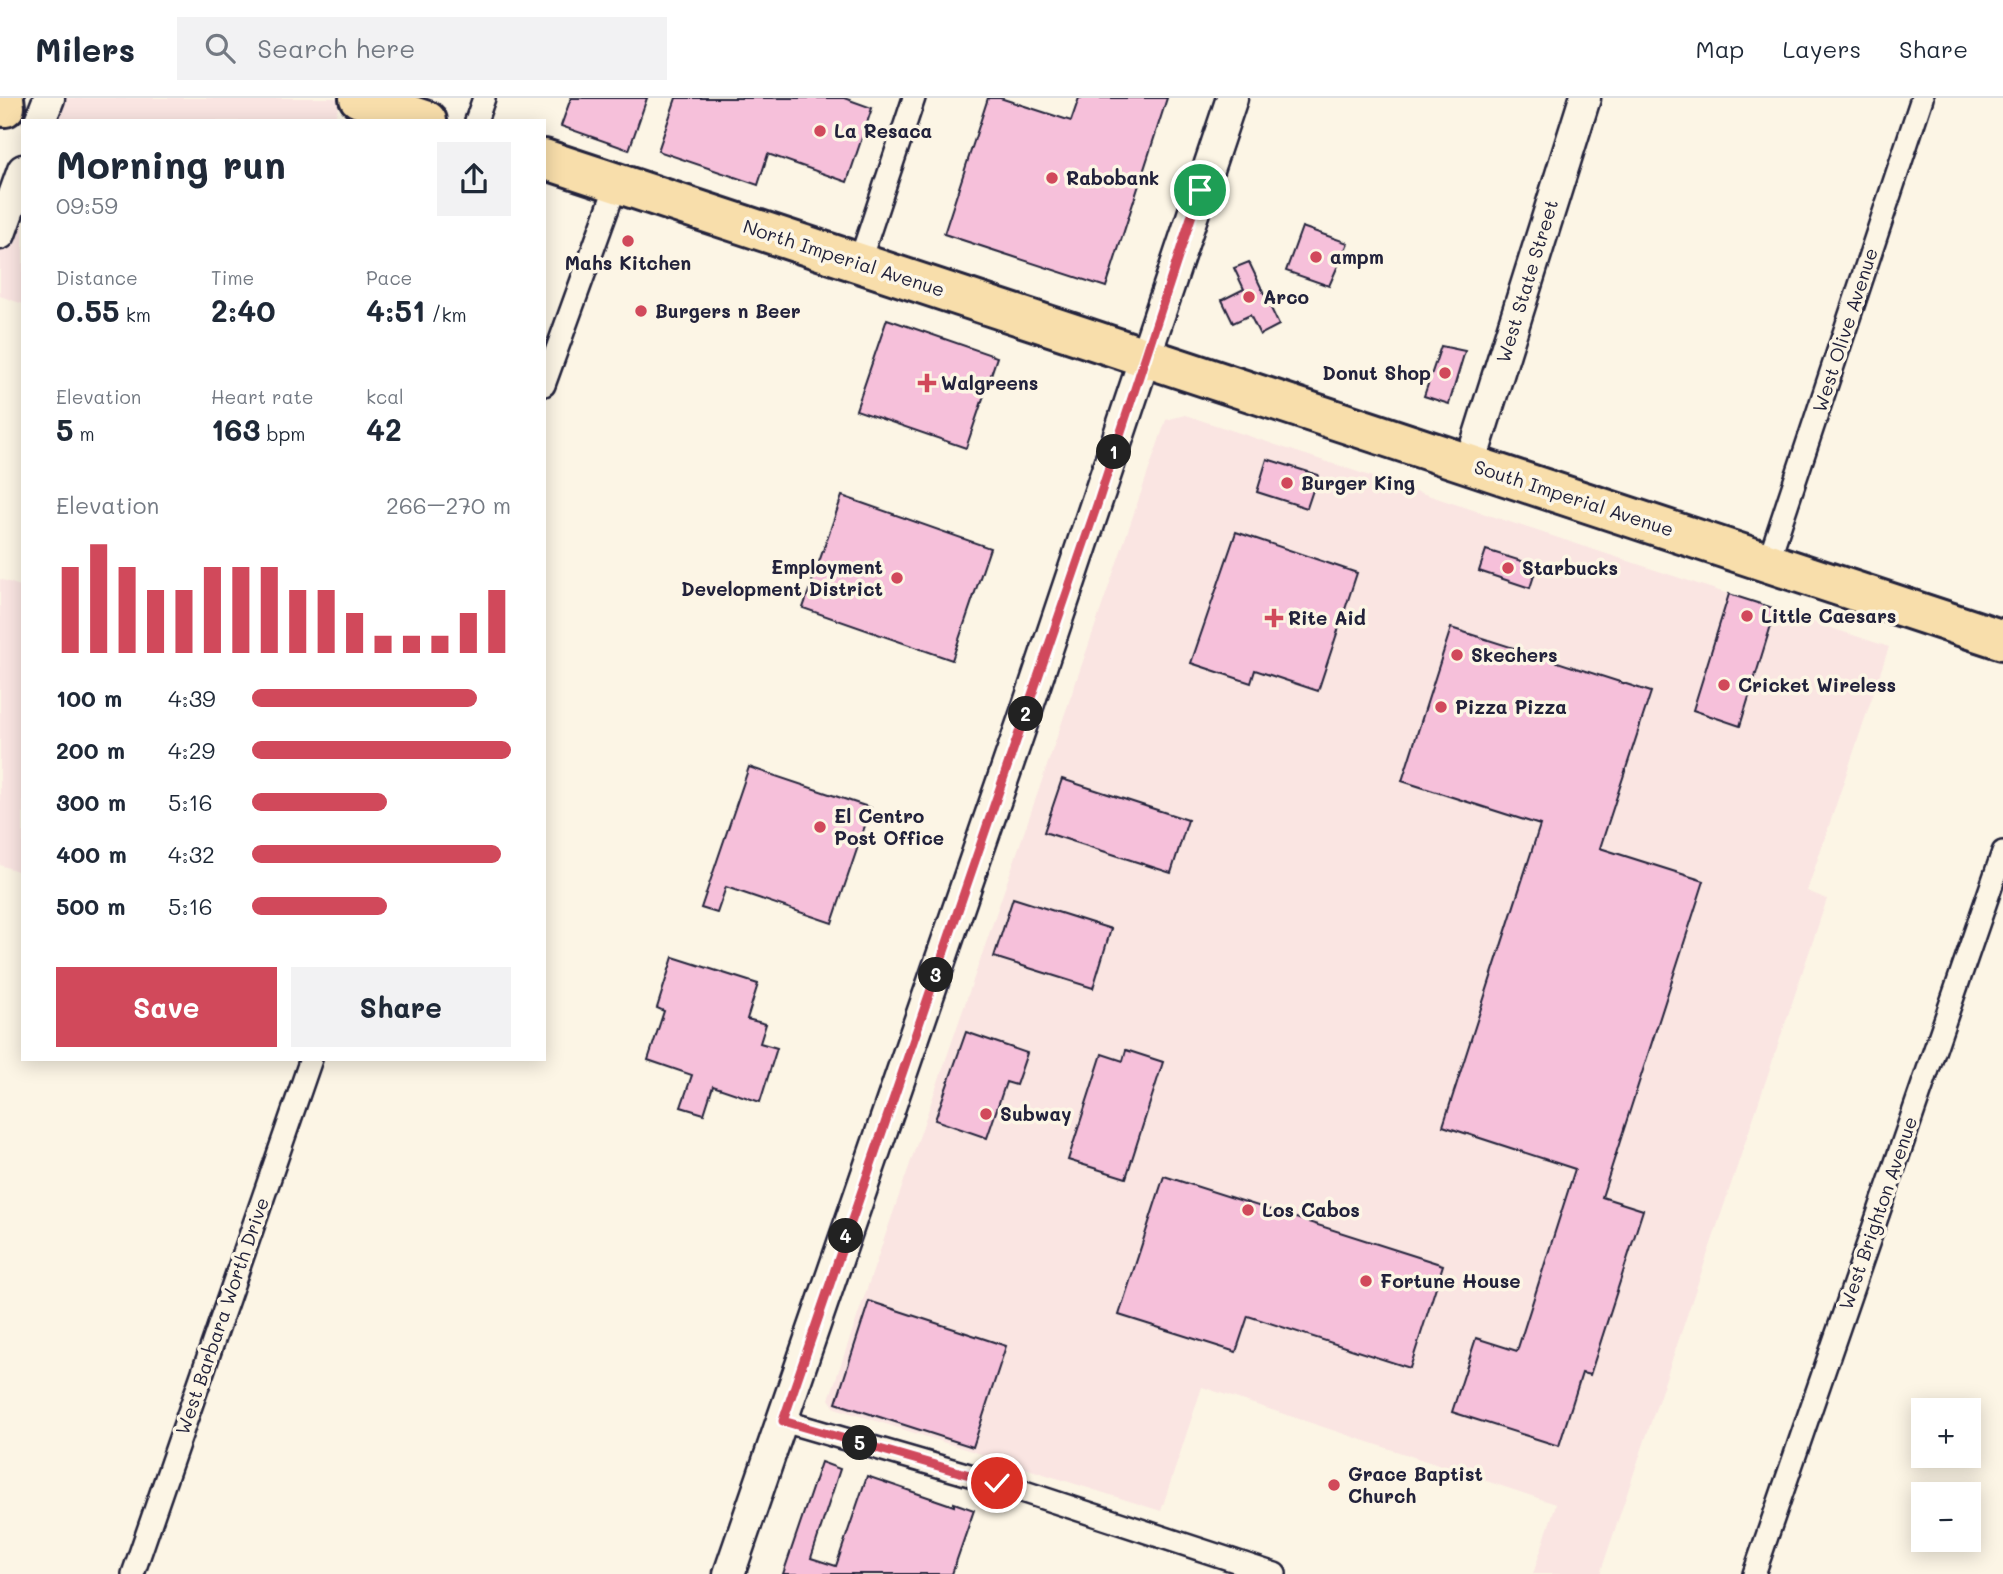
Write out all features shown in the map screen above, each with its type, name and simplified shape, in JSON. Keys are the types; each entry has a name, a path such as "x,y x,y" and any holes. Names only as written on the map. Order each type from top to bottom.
{"highway":[{"path":"359,98 421,119"},
{"name":"North Imperial Avenue","path":"546,160 1144,357"},
{"name":"South Imperial Avenue","path":"1144,357 2003,640"}],"street":[{"path":"41,119 49,98"},
{"path":"477,119 484,98"},
{"path":"859,263 914,98"},
{"path":"729,1574 1026,712 1232,98"},
{"name":"West State Street","path":"1469,464 1585,98"},
{"name":"West Olive Avenue","path":"1768,562 1922,98"},
{"path":"0,234 21,176"},
{"path":"546,379 617,183"},
{"name":"West Brighton Avenue","path":"1754,1574 2003,852"},
{"name":"West Barbara Worth Drive","path":"133,1574 310,1061"},
{"path":"783,1421 997,1483 1265,1572"}],"shaded area":[{"path":"49,98 341,98 335,119 42,119"},
{"path":"21,176 21,303 0,296 0,234"},
{"path":"1185,415 1889,647 1807,891 1827,899 1600,1574 1533,1574 1556,1504 1202,1387 1161,1511 835,1408 829,1399 1166,420"},
{"path":"0,579 21,586 21,872 0,865"}],"building":[{"path":"571,98 647,98 629,150 561,126"},
{"path":"676,98 844,98 872,108 847,182 768,154 758,185 658,151"},
{"name":"Rabobank","path":"988,98 1000,98 1071,121 1079,98 1167,98 1106,287 944,234"},
{"name":"ampm","path":"1302,227 1348,243 1329,286 1286,271"},
{"path":"1249,262 1279,325 1260,335 1250,315 1233,323 1222,300 1244,289 1234,268"},
{"name":"Walgreens","path":"887,319 997,357 966,448 856,410"},
{"name":"Donut Shop","path":"1441,346 1465,351 1449,404 1424,396"},
{"name":"Burger King","path":"1267,459 1318,475 1307,508 1257,492"},
{"name":"Employment Development District","path":"842,496 990,548 952,660 803,608"},
{"name":"Rite Aid","path":"1236,532 1357,573 1318,691 1255,670 1251,683 1191,663"},
{"name":"Starbucks","path":"1486,550 1537,566 1530,588 1479,571"},
{"path":"1729,594 1776,609 1740,726 1693,710"},
{"path":"1451,628 1651,692 1600,848 1704,881 1602,1197 1643,1210 1590,1375 1582,1373 1559,1446 1452,1412 1476,1338 1517,1351 1575,1169 1443,1126 1540,825 1402,781"},
{"path":"749,767 871,808 832,923 726,887 717,913 701,908"},
{"path":"1062,779 1188,820 1171,873 1044,832"},
{"path":"1013,898 1111,929 1093,988 994,957"},
{"path":"673,957 758,984 747,1019 766,1024 760,1043 777,1048 760,1102 713,1086 704,1114 681,1107 692,1075 648,1060 664,1011 657,1008"},
{"path":"966,1032 1027,1053 1016,1085 1006,1082 987,1138 935,1120"},
{"path":"1126,1050 1163,1062 1126,1178 1068,1160 1102,1054 1123,1061"},
{"path":"1164,1176 1443,1265 1410,1368 1248,1316 1236,1352 1119,1315"},
{"path":"869,1301 1006,1346 973,1447 836,1403"},
{"path":"821,1462 840,1469 811,1558 836,1566 867,1476 954,1506 954,1503 974,1510 952,1574 783,1574"}],"place":[{"name":"La Resaca","path":"820,131"},
{"name":"Rabobank","path":"1052,178"},
{"name":"Mahs Kitchen","path":"628,241"},
{"name":"ampm","path":"1316,257"},
{"name":"Arco","path":"1249,297"},
{"name":"Burgers n Beer","path":"641,311"},
{"name":"Donut Shop","path":"1445,373"},
{"name":"Walgreens","path":"927,383"},
{"name":"Burger King","path":"1287,483"},
{"name":"Starbucks","path":"1508,568"},
{"name":"Employment Development District","path":"897,578"},
{"name":"Little Caesars","path":"1747,616"},
{"name":"Rite Aid","path":"1274,618"},
{"name":"Skechers","path":"1457,655"},
{"name":"Cricket Wireless","path":"1724,685"},
{"name":"Pizza Pizza","path":"1441,707"},
{"name":"El Centro Post Office","path":"820,827"},
{"name":"Subway","path":"986,1114"},
{"name":"Los Cabos","path":"1248,1210"},
{"name":"Fortune House","path":"1366,1281"},
{"name":"Grace Baptist Church","path":"1334,1485"}],"route":[{"path":"997,1483 783,1421 1097,505 1200,190"}]}
